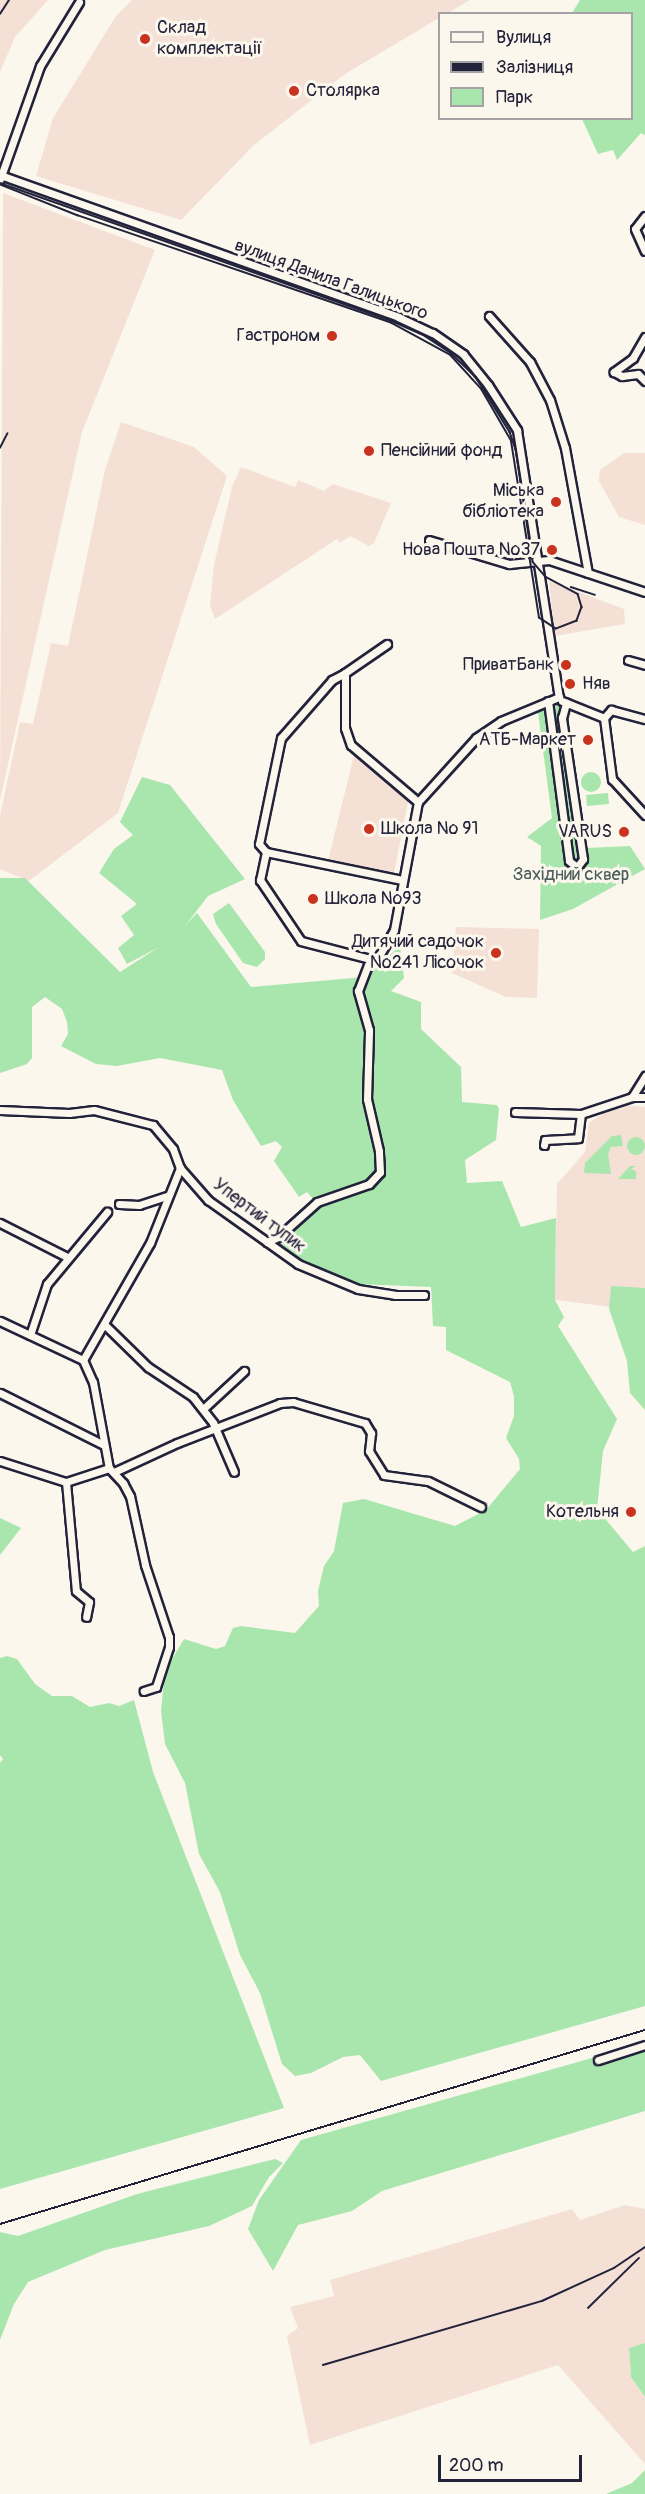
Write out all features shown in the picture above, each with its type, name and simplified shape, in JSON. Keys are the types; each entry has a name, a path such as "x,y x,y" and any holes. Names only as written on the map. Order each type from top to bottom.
{"street":[{"path":"0,177 40,66 79,2"},
{"name":"вулиця Данила Галицького","path":"0,177 398,317 448,343 476,367 517,430 559,697"},
{"path":"645,216 635,230 645,251"},
{"path":"489,316 530,362 550,400 561,429 588,573"},
{"path":"645,337 633,358 615,372 622,376 638,374 645,381"},
{"path":"429,540 509,564 549,560 645,592"},
{"path":"387,644 332,680 281,738 259,844 266,852 402,880"},
{"path":"628,660 645,665"},
{"path":"345,673 345,728 349,742 418,802"},
{"path":"267,1242 278,1237 317,1202 369,1184 380,1172 379,1151 367,1100 369,1030 358,991 360,979 394,930 418,802 476,738 501,721 559,697 566,703 590,709 604,718"},
{"path":"548,701 569,861 577,867 583,859 562,718 566,703"},
{"path":"645,719 611,710 604,718 612,780 645,815"},
{"path":"266,852 260,880 299,939 355,958 374,960"},
{"path":"632,1097 645,1076"},
{"path":"515,1112 581,1114 632,1097 645,1097"},
{"name":"Упертий тупик","path":"0,1110 69,1113 94,1110 153,1125 168,1140 180,1168 208,1200 267,1242 331,1281 390,1295 424,1295"},
{"path":"544,1145 545,1140 578,1138 581,1114"},
{"path":"83,1360 106,1326 118,1297 150,1243 180,1168"},
{"path":"119,1204 139,1205 167,1196"},
{"path":"30,1335 47,1284 67,1257 107,1212"},
{"path":"0,1223 67,1257"},
{"path":"0,1321 83,1360 93,1382 104,1445 112,1470 130,1496 145,1565 169,1637 169,1647 156,1687 144,1691"},
{"path":"106,1326 148,1367 180,1387 203,1409 216,1429 234,1472"},
{"path":"203,1409 244,1371"},
{"path":"0,1393 104,1445"},
{"path":"0,1461 66,1482 112,1470 280,1403 293,1402 352,1418 370,1428 369,1451 384,1474 428,1481 481,1507"},
{"path":"66,1482 76,1591 89,1602 86,1617"},
{"path":"598,2060 645,2045"}],"shaded area":[{"path":"0,0 48,0 15,37 0,72"},
{"path":"132,0 470,0 450,12 438,12 438,19 345,74 254,145 181,220 36,176 53,118 116,16"},
{"path":"3,193 155,250 82,432 0,800"},
{"path":"121,422 194,447 227,476 118,813 29,881 0,869 0,816 20,722 33,724 51,643 68,646 105,470"},
{"path":"624,453 645,453 645,525 619,517 599,481 600,470"},
{"path":"241,467 295,487 298,480 324,491 333,484 391,503 374,543 369,546 350,536 340,543 337,539 215,619 210,605 214,565 232,487"},
{"path":"549,581 624,609 625,624 555,636"},
{"name":"Школа № 91","path":"355,751 409,797 394,873 328,861"},
{"name":"Дитячий садочок №241 Лісочок","path":"456,927 539,929 537,998 506,997 452,973"},
{"path":"626,1105 645,1107 645,1311 555,1300 557,1184 585,1152 589,1123 614,1106 620,1110"},
{"path":"625,2205 645,2209 645,2343 629,2348 631,2377 645,2397 645,2464 558,2365 310,2445 287,2336 298,2328 290,2307 334,2296 330,2280 572,2209 580,2220"}],"green space":[{"path":"580,0 645,0 645,135 641,133 617,160 613,150 598,154 582,120 633,120 633,12 573,12"},
{"name":"Західний сквер","path":"567,706 586,848 630,846 645,869 573,909 540,920 541,846 527,837 552,818 538,712 544,710 550,734 551,707"},
{"path":"587,772 595,772 601,778 601,786 595,792 587,792 581,786 581,778"},
{"path":"142,777 170,785 245,879 208,896 185,926 197,913 251,987 365,977 400,946 404,978 391,991 421,1002 421,1029 461,1067 462,1102 497,1105 499,1109 496,1140 465,1160 467,1183 502,1181 521,1227 556,1218 555,1300 564,1317 558,1326 617,1419 603,1451 597,1509 633,1552 645,1546 645,2006 381,2081 360,2055 343,2057 311,2073 295,2076 282,2064 260,1993 240,1955 220,1892 199,1854 185,1783 165,1744 161,1711 165,1671 184,1639 216,1649 225,1646 233,1628 241,1626 295,1633 319,1606 318,1591 324,1566 334,1551 343,1503 364,1499 455,1526 486,1510 520,1469 519,1459 506,1438 514,1416 514,1396 510,1382 446,1350 446,1327 433,1326 431,1287 355,1284 274,1246 301,1220 314,1200 307,1192 299,1197 274,1161 282,1147 276,1141 261,1146 233,1100 222,1070 160,1058 117,1066 96,1064 61,1046 68,1034 67,1022 62,1009 45,997 32,1007 32,1058 27,1064 0,1073 0,878 25,878 120,972 159,947 127,964 118,948 134,935 121,916 137,904 99,873 114,849 133,835 120,822"},
{"path":"608,793 609,804 587,806 586,795"},
{"path":"229,903 265,952 265,959 257,967 243,963 216,924 213,914"},
{"path":"621,1135 623,1146 611,1147 608,1154 611,1174 584,1173 585,1163 612,1136"},
{"path":"632,1137 640,1137 645,1142 643,1153 632,1155 627,1150 627,1142"},
{"path":"630,1166 636,1166 631,1169 636,1171 636,1179 618,1179"},
{"path":"611,1286 645,1288 645,1410 630,1393 627,1361 609,1309"},
{"path":"0,1518 21,1528 0,1555"},
{"path":"7,1656 17,1659 35,1684 52,1696 72,1696 90,1707 109,1703 119,1706 134,1700 153,1772 284,2108 0,2189 0,1763 3,1759 0,1755 0,1658"},
{"path":"645,2043 645,2111 382,2191 352,2211 298,2225 273,2271 248,2229 259,2200 301,2140"},
{"path":"275,2159 283,2163 269,2177 252,2206 209,2226 105,2250 28,2282 14,2304 0,2340 0,2232 18,2236 137,2194"},
{"path":"645,2343 645,2397 631,2377 629,2348"},
{"path":"645,2470 645,2494 606,2494 632,2483"}],"tram line":[{"path":"0,183 392,321 425,336 451,353 476,377 510,432 516,449 533,562 546,577 578,594 582,607 577,621 556,629 539,618 511,441 481,389 450,355 391,323 78,216 0,185"},
{"path":"571,587 595,595"}],"railway":[{"path":"0,14 9,0"},
{"path":"0,448 7,434"},
{"path":"0,2224 645,2030"},
{"path":"323,2365 542,2301 614,2268 645,2247"},
{"path":"588,2308 639,2258"}],"place":[{"name":"Склад комплектації","path":"145,39"},
{"name":"Столярка","path":"294,91"},
{"name":"Гастроном","path":"332,336"},
{"name":"Пенсійний фонд","path":"369,451"},
{"name":"Міська бібліотека","path":"556,502"},
{"name":"Нова Пошта №37","path":"552,550"},
{"name":"ПриватБанк","path":"566,665"},
{"name":"Няв","path":"570,684"},
{"name":"АТБ-Маркет","path":"588,740"},
{"name":"Школа № 91","path":"369,829"},
{"name":"VARUS","path":"624,832"},
{"name":"Школа №93","path":"313,899"},
{"name":"Дитячий садочок №241 Лісочок","path":"496,953"},
{"name":"Котельня","path":"631,1512"}]}
